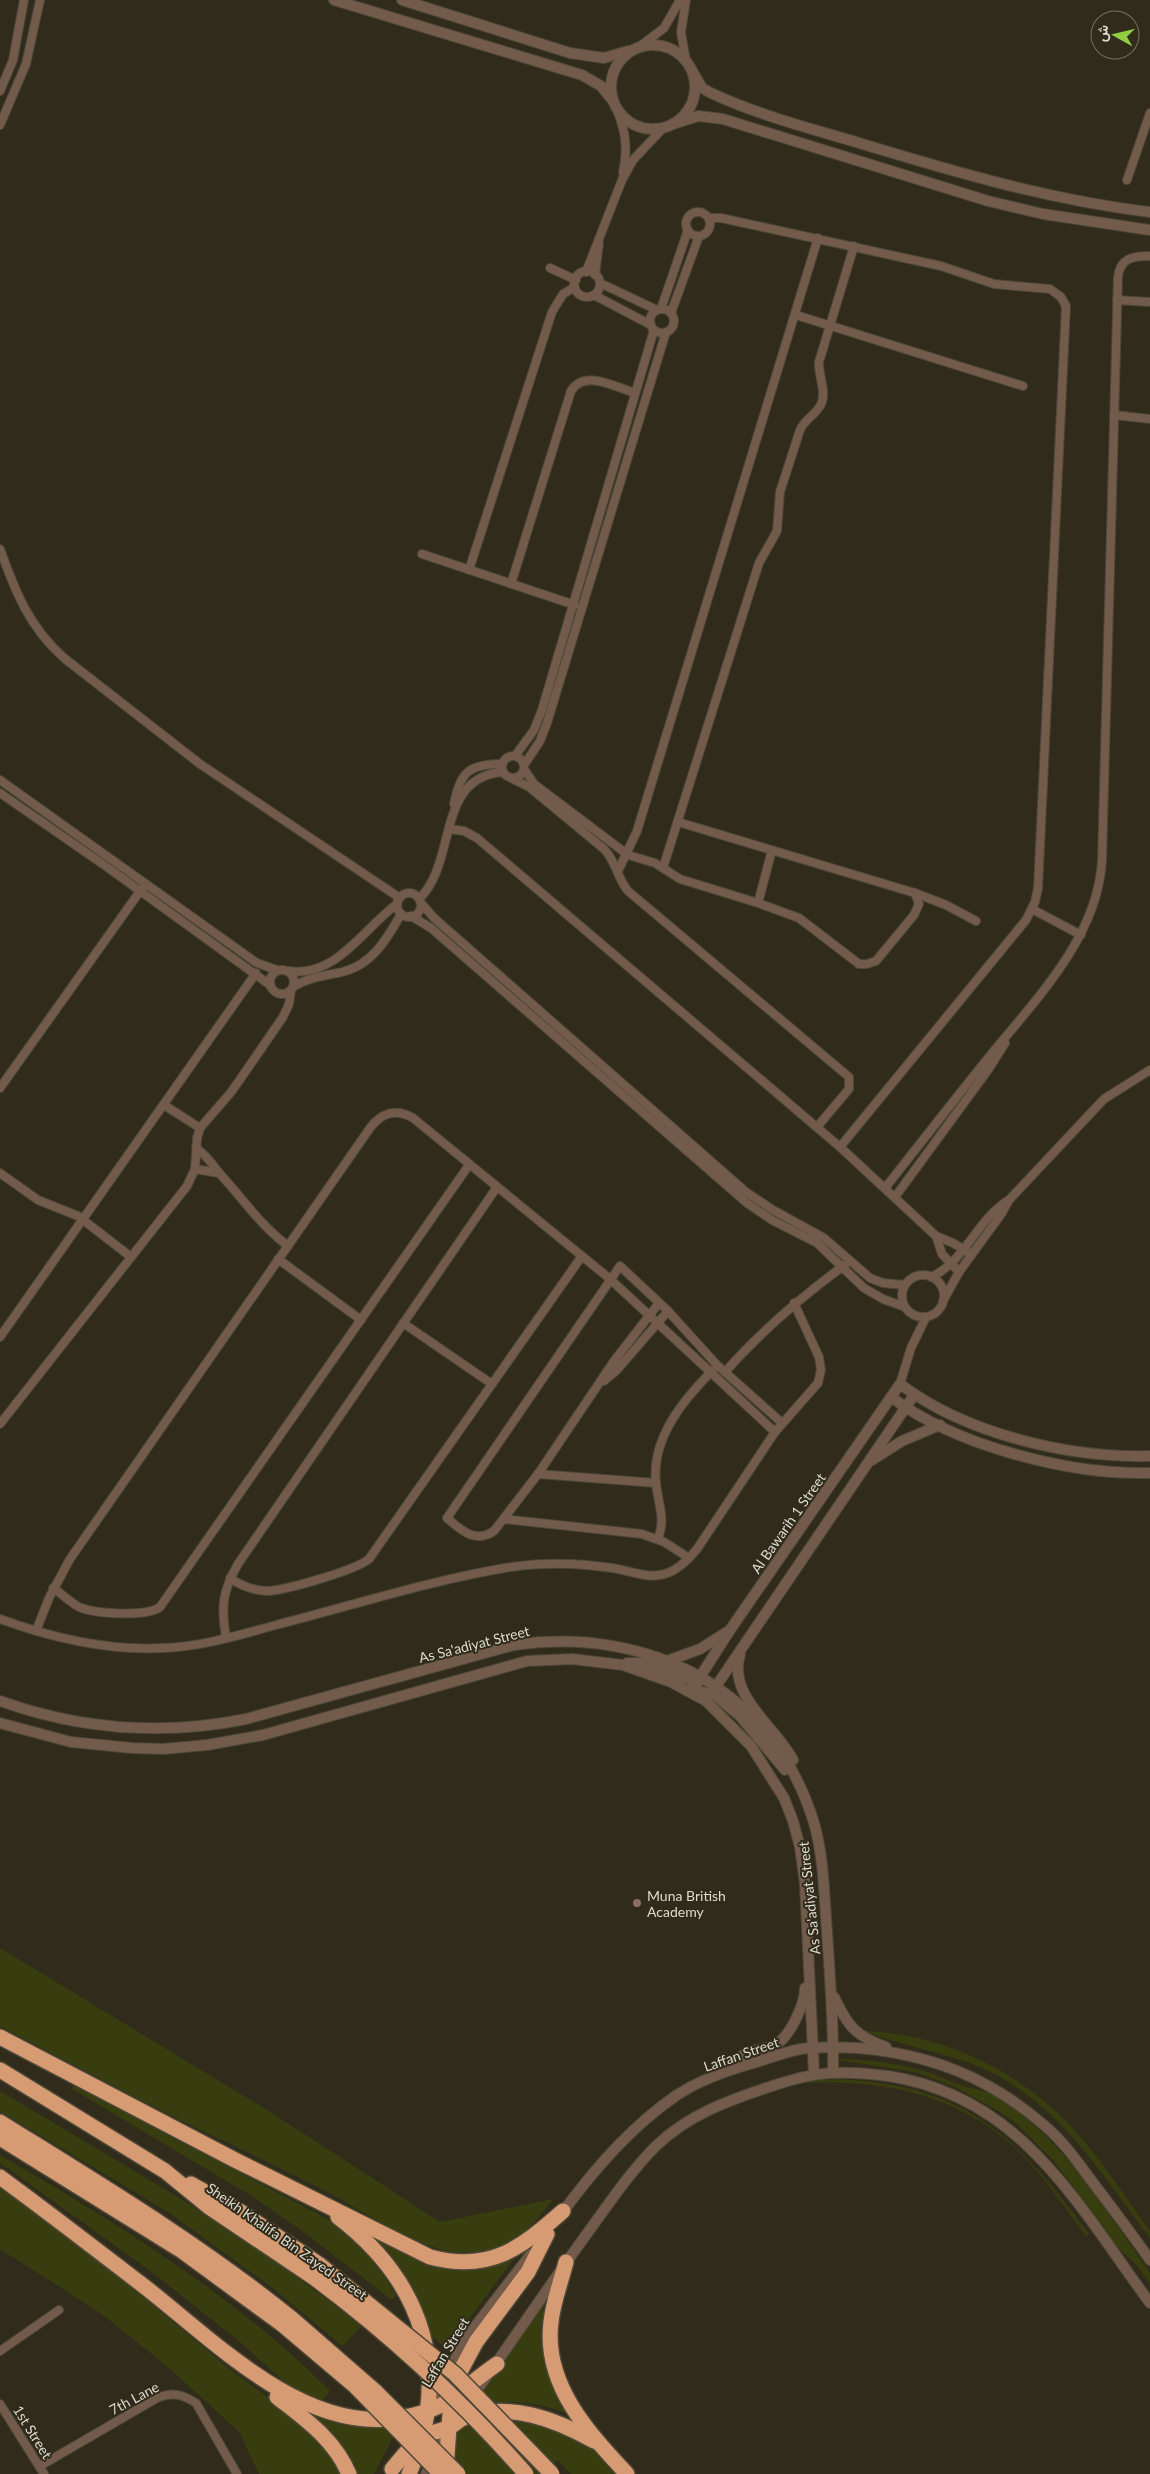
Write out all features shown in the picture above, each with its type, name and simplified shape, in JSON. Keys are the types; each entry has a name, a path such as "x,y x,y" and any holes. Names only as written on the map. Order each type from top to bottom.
{"highway":[{"path":"0,2037 319,2203 368,2225 420,2253 442,2260 465,2262 488,2260 508,2253 527,2242 563,2211"},
{"path":"0,2070 165,2171 222,2200 455,2374 552,2474"},
{"path":"0,2122 172,2229 242,2278 355,2386 441,2474"},
{"path":"0,2138 182,2251 287,2321 376,2392 458,2474"},
{"path":"0,2177 262,2379 312,2406 353,2418 389,2419 426,2410 451,2399 464,2387 497,2364"},
{"path":"319,2203 350,2226 390,2266 410,2299 420,2326 426,2354 428,2383 426,2410 423,2436 409,2474"},
{"path":"446,2474 445,2453 450,2427 451,2399 461,2370 476,2342 528,2272 547,2234"},
{"path":"566,2262 552,2316 551,2356 563,2391 600,2444 627,2474"},
{"name":"Sheikh Khalifa Bin Zayed Street","path":"317,2271 424,2369 526,2474"},
{"path":"262,2379 278,2398 324,2434 344,2462 349,2474"},
{"path":"391,2472 423,2436 450,2427 464,2417 493,2412 512,2412 551,2419 600,2444"}],"street":[{"path":"0,91 12,60 24,0"},
{"path":"0,125 26,64 40,0"},
{"path":"334,0 582,75 601,86 621,115 636,126 645,128 669,126 698,116 722,119 988,201 1051,216 1150,230"},
{"path":"402,0 570,53 604,58 635,49 660,45 679,54 689,65 702,88 774,117 991,183 1100,206 1150,212"},
{"path":"622,180 627,144 625,129 615,105 612,77 619,62 664,28 680,0"},
{"path":"586,272 622,180 633,160 669,126 683,116 692,100 694,82 681,32 686,0"},
{"path":"19,25 34,29"},
{"path":"12,60 26,64"},
{"path":"1127,180 1150,113"},
{"path":"515,756 528,739 538,720 634,393 652,328 652,314 659,309 671,280 688,230 687,221 691,214 700,212 709,218 721,218 854,246 949,268 994,284 1050,289 1062,297 1066,306 1038,888 1032,909 1026,920 840,1147"},
{"path":"511,778 518,777 544,732 666,332 674,322 671,313 699,236 706,233 709,228 709,218"},
{"path":"688,230 699,236"},
{"path":"618,871 628,855 637,831 818,238"},
{"path":"594,296 600,284 596,275 599,241"},
{"path":"663,868 759,562 777,531 780,492 800,430 804,421 816,411 822,402 823,391 819,375 819,362 854,246"},
{"path":"895,1197 943,1134 978,1078 1081,935 1096,898 1101,873 1118,277 1122,264 1133,257 1150,256"},
{"path":"550,268 575,283 580,295 594,296 660,333 666,332"},
{"path":"469,570 552,312 558,299 575,283 580,274 586,272 596,275"},
{"path":"671,280 681,285"},
{"path":"600,284 671,313"},
{"path":"1118,300 1150,302"},
{"path":"796,315 1023,386"},
{"path":"511,584 571,391 581,381 591,380 634,393"},
{"path":"1114,415 1150,419"},
{"path":"0,548 26,614 43,638 64,658 200,764 398,901 401,914 384,942 367,960 352,969 314,977 279,994 256,973 0,793"},
{"path":"422,554 582,608"},
{"path":"411,916 420,910 420,901 436,876 460,797 469,786 481,777 502,768 506,757 515,756 521,759 534,784 628,855 655,863 680,879 799,918 854,962 863,964 876,961 917,912 919,904 915,893"},
{"path":"453,816 459,784 466,772 479,765 502,768 511,778 529,788 604,849 613,859 628,891 849,1077 850,1089 817,1127"},
{"path":"1,782 257,963 277,970 306,971 334,960 398,901 408,893 415,894 434,918 584,1055 763,1214 817,1243 873,1294 905,1307 914,1315 926,1317 936,1312 959,1272 1002,1213 1009,1200 1104,1099 1150,1070"},
{"path":"678,822 915,893 976,921"},
{"path":"449,829 464,831 477,838 817,1127 936,1236 971,1254"},
{"path":"758,903 772,850"},
{"path":"0,1088 146,884"},
{"path":"1032,909 1081,935"},
{"path":"181,920 186,913"},
{"path":"401,914 411,916 431,928 584,1055"},
{"path":"270,985 271,976 277,970"},
{"path":"0,1424 182,1193 195,1169 200,1128 232,1091 284,1017 289,1004 294,978 289,971"},
{"path":"0,1337 256,973"},
{"path":"885,1188 934,1127 978,1078"},
{"path":"164,1104 200,1128"},
{"path":"36,1631 53,1588 70,1560 370,1128 382,1116 398,1112 408,1115 610,1278 709,1373 775,1432"},
{"path":"934,1127 943,1134"},
{"path":"197,1149 210,1159 219,1173 262,1224 288,1246"},
{"path":"53,1588 80,1607 92,1610 147,1613 160,1607 469,1165"},
{"path":"195,1169 219,1173"},
{"path":"0,1173 38,1200 62,1208 83,1220 131,1257"},
{"path":"724,1179 760,1202 824,1238 864,1274 876,1281 890,1285 905,1285"},
{"path":"226,1638 222,1609 224,1592 230,1578 496,1187"},
{"path":"905,1307 902,1296 905,1285 914,1277 931,1277 950,1264 998,1206 1009,1200"},
{"path":"936,1236 942,1254 959,1272"},
{"path":"230,1578 244,1586 269,1591 355,1567 365,1562 376,1550 582,1256"},
{"path":"278,1259 361,1320"},
{"path":"725,1372 758,1336 794,1303 850,1262"},
{"path":"659,1303 614,1361 602,1382 538,1474 504,1519 490,1534 476,1537 465,1533 447,1518 620,1266 668,1311 725,1372 782,1423"},
{"path":"931,1277 942,1290 942,1302"},
{"path":"0,1619 86,1644 133,1648 180,1647 226,1638 470,1574 519,1566 567,1564 601,1566 656,1576 668,1573 689,1558 775,1432 815,1388 821,1370 817,1351 794,1303"},
{"path":"602,1382 616,1371 668,1311"},
{"path":"926,1317 911,1348 900,1384 914,1395 962,1420 1015,1438 1073,1450 1150,1456"},
{"path":"403,1323 492,1384"},
{"path":"658,1539 663,1514 656,1483 656,1463 668,1428 682,1405 718,1364"},
{"name":"Al Bawarih 1 Street","path":"695,1684 730,1630 900,1384"},
{"path":"711,1694 914,1395"},
{"path":"891,1397 905,1408 940,1426 998,1448 1058,1464 1118,1473 1150,1473"},
{"path":"867,1463 902,1441 940,1426"},
{"path":"538,1474 656,1483"},
{"path":"504,1519 642,1534 658,1539 689,1558"},
{"path":"667,1661 700,1649 730,1630"},
{"name":"As Sa'adiyat Street","path":"0,1701 74,1722 135,1730 164,1730 222,1724 246,1719 514,1645 593,1642 621,1646 667,1661 695,1684 711,1694 736,1701 759,1725 789,1765 802,1790 814,1823 822,1864 832,1992 833,2072"},
{"path":"744,1645 737,1669 742,1688 793,1759 802,1790"},
{"name":"As Sa'adiyat Street","path":"0,1723 71,1742 132,1748 199,1746 263,1735 527,1661 572,1659 623,1665 634,1662 648,1663 695,1684 711,1694 751,1746 784,1798 800,1846 804,1867 814,2073"},
{"path":"733,2069 737,2060 744,2053 773,2046 780,2040 801,2011 805,1996 804,1970 808,1944"},
{"path":"832,1992 850,2027 858,2035 903,2054"},
{"name":"Laffan Street","path":"391,2472 470,2333 598,2166 632,2129 679,2094 733,2069 813,2048 834,2047 903,2054 944,2064 987,2085 1046,2127 1070,2151 1150,2260"},
{"path":"426,2474 450,2427 497,2364 566,2262 625,2182 656,2146 677,2128 700,2114 733,2099 814,2073 833,2072 880,2075 922,2083 959,2097 1002,2123 1015,2132 1053,2172 1150,2303"},
{"path":"0,2351 59,2310"},
{"name":"7th Lane","path":"40,2466 157,2398 171,2393 186,2397 196,2403 237,2474"},
{"name":"1st Street","path":"0,2404 44,2474"}],"green space":[{"path":"0,1948 272,2113 440,2222 553,2199 534,2223 523,2232 500,2246 487,2250 456,2252 440,2249 406,2236 323,2190 161,2110 0,2026"},
{"path":"865,2031 925,2040 954,2049 982,2061 1035,2093 1058,2113 1089,2146 1150,2231 1150,2238 1078,2143 1035,2101 1011,2083 970,2063"},
{"path":"838,2060 887,2063 920,2070 963,2086 989,2093 1014,2109 1059,2150 1098,2198 1150,2273 1150,2284 1135,2263 1119,2249 1054,2161 1016,2123 955,2087 915,2072"},
{"path":"834,2079 879,2083 918,2091 953,2104 983,2121 1011,2143 1037,2169 1089,2234 1086,2236 1046,2183 1020,2153 998,2133 974,2117 921,2095 893,2088 865,2084 807,2083 807,2081"},
{"path":"73,2085 333,2222 368,2255 396,2295 392,2300 305,2233 250,2195 72,2089"},
{"path":"0,2091 178,2197 267,2255 362,2326 342,2346 274,2289 168,2212 0,2111"},
{"path":"0,2155 131,2234 173,2262 254,2323 330,2391 321,2402 297,2392 239,2341 149,2270 0,2163"},
{"path":"0,2184 96,2258 237,2375 290,2413 330,2449 341,2474 259,2474 239,2432 169,2368 99,2312 0,2249"},
{"path":"371,2234 420,2258 519,2252 446,2350 431,2335 412,2289 396,2264"},
{"path":"545,2301 541,2335 545,2364 557,2392 578,2419 552,2408 526,2403 471,2404"},
{"path":"301,2406 399,2426 374,2474 353,2474 344,2453 333,2436"},
{"path":"512,2414 582,2439 616,2474 571,2474 558,2460 541,2474 454,2474 454,2439 465,2423"}],"place":[{"name":"Muna British Academy","path":"637,1903"}]}
